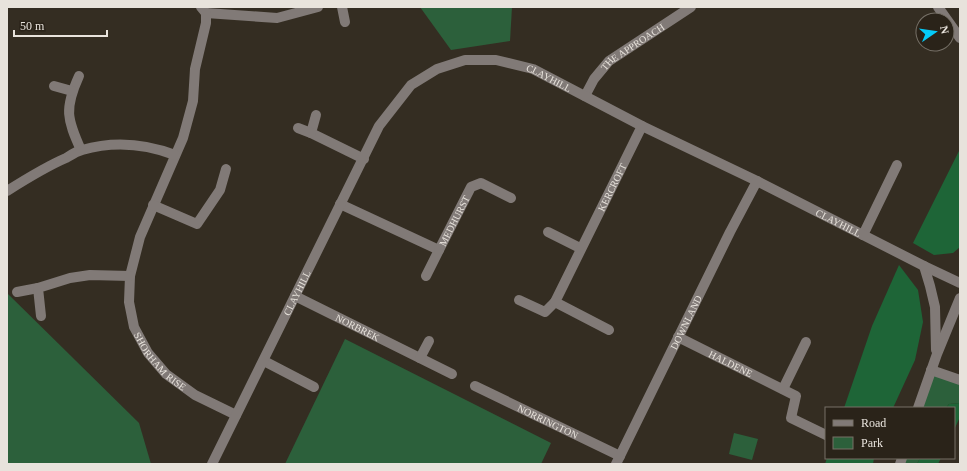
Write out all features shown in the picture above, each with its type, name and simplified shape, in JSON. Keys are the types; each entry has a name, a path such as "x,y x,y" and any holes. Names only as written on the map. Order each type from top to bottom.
{"street":[{"path":"203,10 277,18 298,9 318,7"},
{"path":"342,7 345,22"},
{"name":"THE APPROACH","path":"585,96 594,79 609,61 691,7"},
{"path":"938,7 960,38"},
{"name":"SHORHAM RISE","path":"203,10 206,23 195,69 193,101 183,138 140,236 130,276 129,302 134,327 148,353 166,374 195,395 236,415"},
{"name":"CLAYHILL","path":"212,464 379,126 410,85 437,69 465,60 496,60 533,70 642,126 757,181 924,266 960,282"},
{"path":"79,76 72,91 68,114 72,131 81,150"},
{"path":"54,86 72,91"},
{"path":"310,133 316,115"},
{"name":"KERCROFT","path":"555,302 580,248 642,126"},
{"path":"298,128 364,159"},
{"path":"7,191 56,162 81,150 106,145 128,145 157,148 175,155"},
{"path":"863,235 897,165"},
{"path":"153,205 197,224 220,190 226,169"},
{"name":"DOWNLAND","path":"618,460 730,232 757,181"},
{"name":"MEDHURST","path":"426,276 471,187 481,183 511,198"},
{"name":"MEDHURST","path":"340,204 439,250"},
{"path":"548,232 580,248"},
{"path":"924,266 935,307 937,354"},
{"path":"17,292 38,288 70,278 90,275 130,276"},
{"path":"38,288 41,316"},
{"name":"NORBREK","path":"295,296 452,374"},
{"path":"918,407 937,354 960,299"},
{"path":"518,300 545,312 555,302 609,330"},
{"name":"HALDENE","path":"678,337 796,396 791,418 825,435"},
{"path":"420,358 429,341"},
{"path":"783,389 806,342"},
{"path":"264,361 314,387"},
{"path":"931,370 960,380"},
{"name":"NORRINGTON","path":"475,386 618,460"}],"green space":[{"path":"420,7 512,7 510,41 451,50"},
{"path":"960,149 960,247 953,253 934,255 913,243"},
{"path":"899,265 918,290 923,322 915,360 893,407 844,407 872,326"},
{"path":"7,293 139,423 151,464 7,464"},
{"path":"345,339 551,443 541,464 285,464"},
{"path":"931,370 960,380 960,403 949,404 947,407 918,407"},
{"path":"960,403 960,417 955,428 955,407 947,407 949,404"},
{"path":"734,433 758,439 752,460 729,454"},
{"path":"827,459 874,459 873,464 825,464"},
{"path":"902,459 920,459 917,464 900,464"},
{"path":"920,459 940,459 938,464 917,464"}]}
